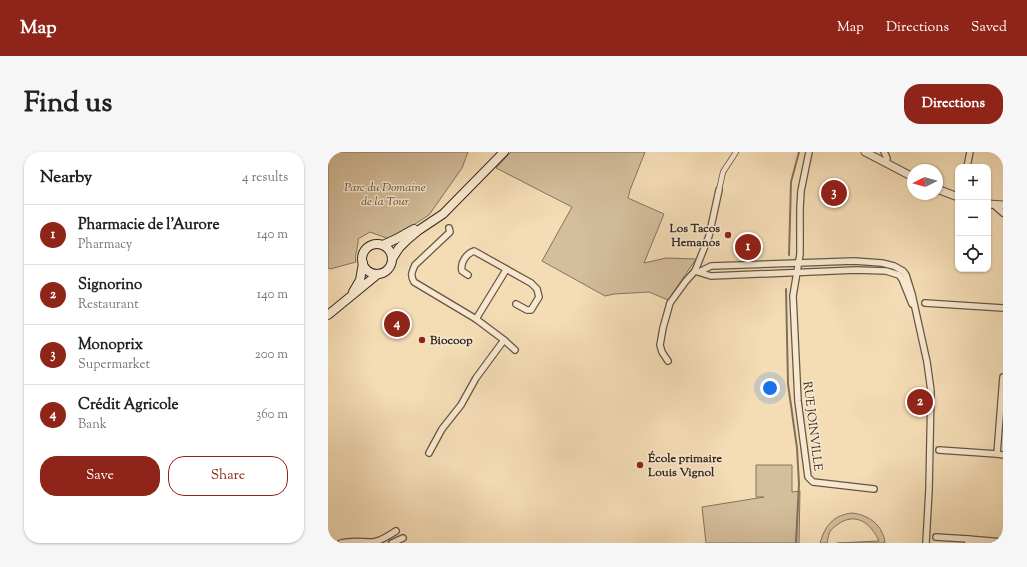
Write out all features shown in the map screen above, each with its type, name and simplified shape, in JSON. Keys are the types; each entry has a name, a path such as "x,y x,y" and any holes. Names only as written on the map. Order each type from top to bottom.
{"main road":[{"path":"328,315 378,274 385,272 391,265 392,259 399,248 419,230 443,214 504,152"},
{"path":"351,296 360,280 364,252 367,248 372,245 383,245 426,221 443,214"},
{"path":"383,245 390,252 392,259"},
{"path":"363,263 368,271 378,274"}],"street":[{"path":"697,271 709,236 723,172 736,152"},
{"path":"806,171 809,152"},
{"path":"806,171 813,152"},
{"path":"865,152 907,174"},
{"path":"884,152 887,158 886,163"},
{"path":"968,164 970,152"},
{"name":"RUE JOINVILLE","path":"806,171 801,191 800,254 793,296 796,385 808,477 813,482 874,489"},
{"path":"943,191 955,196"},
{"path":"991,204 1003,205"},
{"path":"991,204 1003,213"},
{"path":"449,228 450,232 415,266 411,277 419,286 476,319 515,350"},
{"path":"468,275 462,271 461,266 471,252 474,251 537,289 539,297 531,310 527,310 516,304"},
{"path":"668,361 662,352 660,344 670,303 686,281 697,271 711,266 799,262 869,261 899,268 906,275 912,294 927,362 931,391 929,490 926,543"},
{"path":"476,319 506,270"},
{"path":"697,271 711,276 856,270 894,272 902,279 916,314"},
{"path":"925,302 1003,308"},
{"path":"429,453 442,429 461,404 476,378 504,340"},
{"path":"939,450 1000,454 1003,377"},
{"path":"341,543 349,541 374,542 396,531"},
{"path":"936,537 968,541 1003,542"},
{"path":"392,543 403,538"}],"green space":[{"name":"Parc du Domaine de la Tour","path":"328,152 468,152 462,168 429,215 389,239 370,232 358,239 356,262 330,269 328,268"},
{"path":"511,152 645,152 628,198 664,214 644,263 666,258 696,259 668,300 649,292 605,296 542,261 572,207 496,168"},
{"path":"756,465 792,465 792,492 800,491 799,543 706,543 702,507 764,497 756,497"},
{"path":"852,513 864,516 874,522 881,531 885,543 837,543 879,541 872,529 867,524 856,519 850,519 832,529 828,536 827,543 820,543 824,531 831,522 840,516"}],"waterway":[{"path":"789,255 791,182 799,152"},
{"path":"786,289 788,384 797,448 799,484 796,543"}],"place":[{"name":"Monoprix","path":"834,193"},
{"name":"Los Tacos Hemanos","path":"728,235"},
{"name":"Pharmacie de l'Aurore","path":"748,247"},
{"name":"Crédit Agricole","path":"397,324"},
{"name":"Biocoop","path":"422,340"},
{"name":"Signorino","path":"920,402"},
{"name":"École primaire Louis Vignol","path":"640,465"}]}
